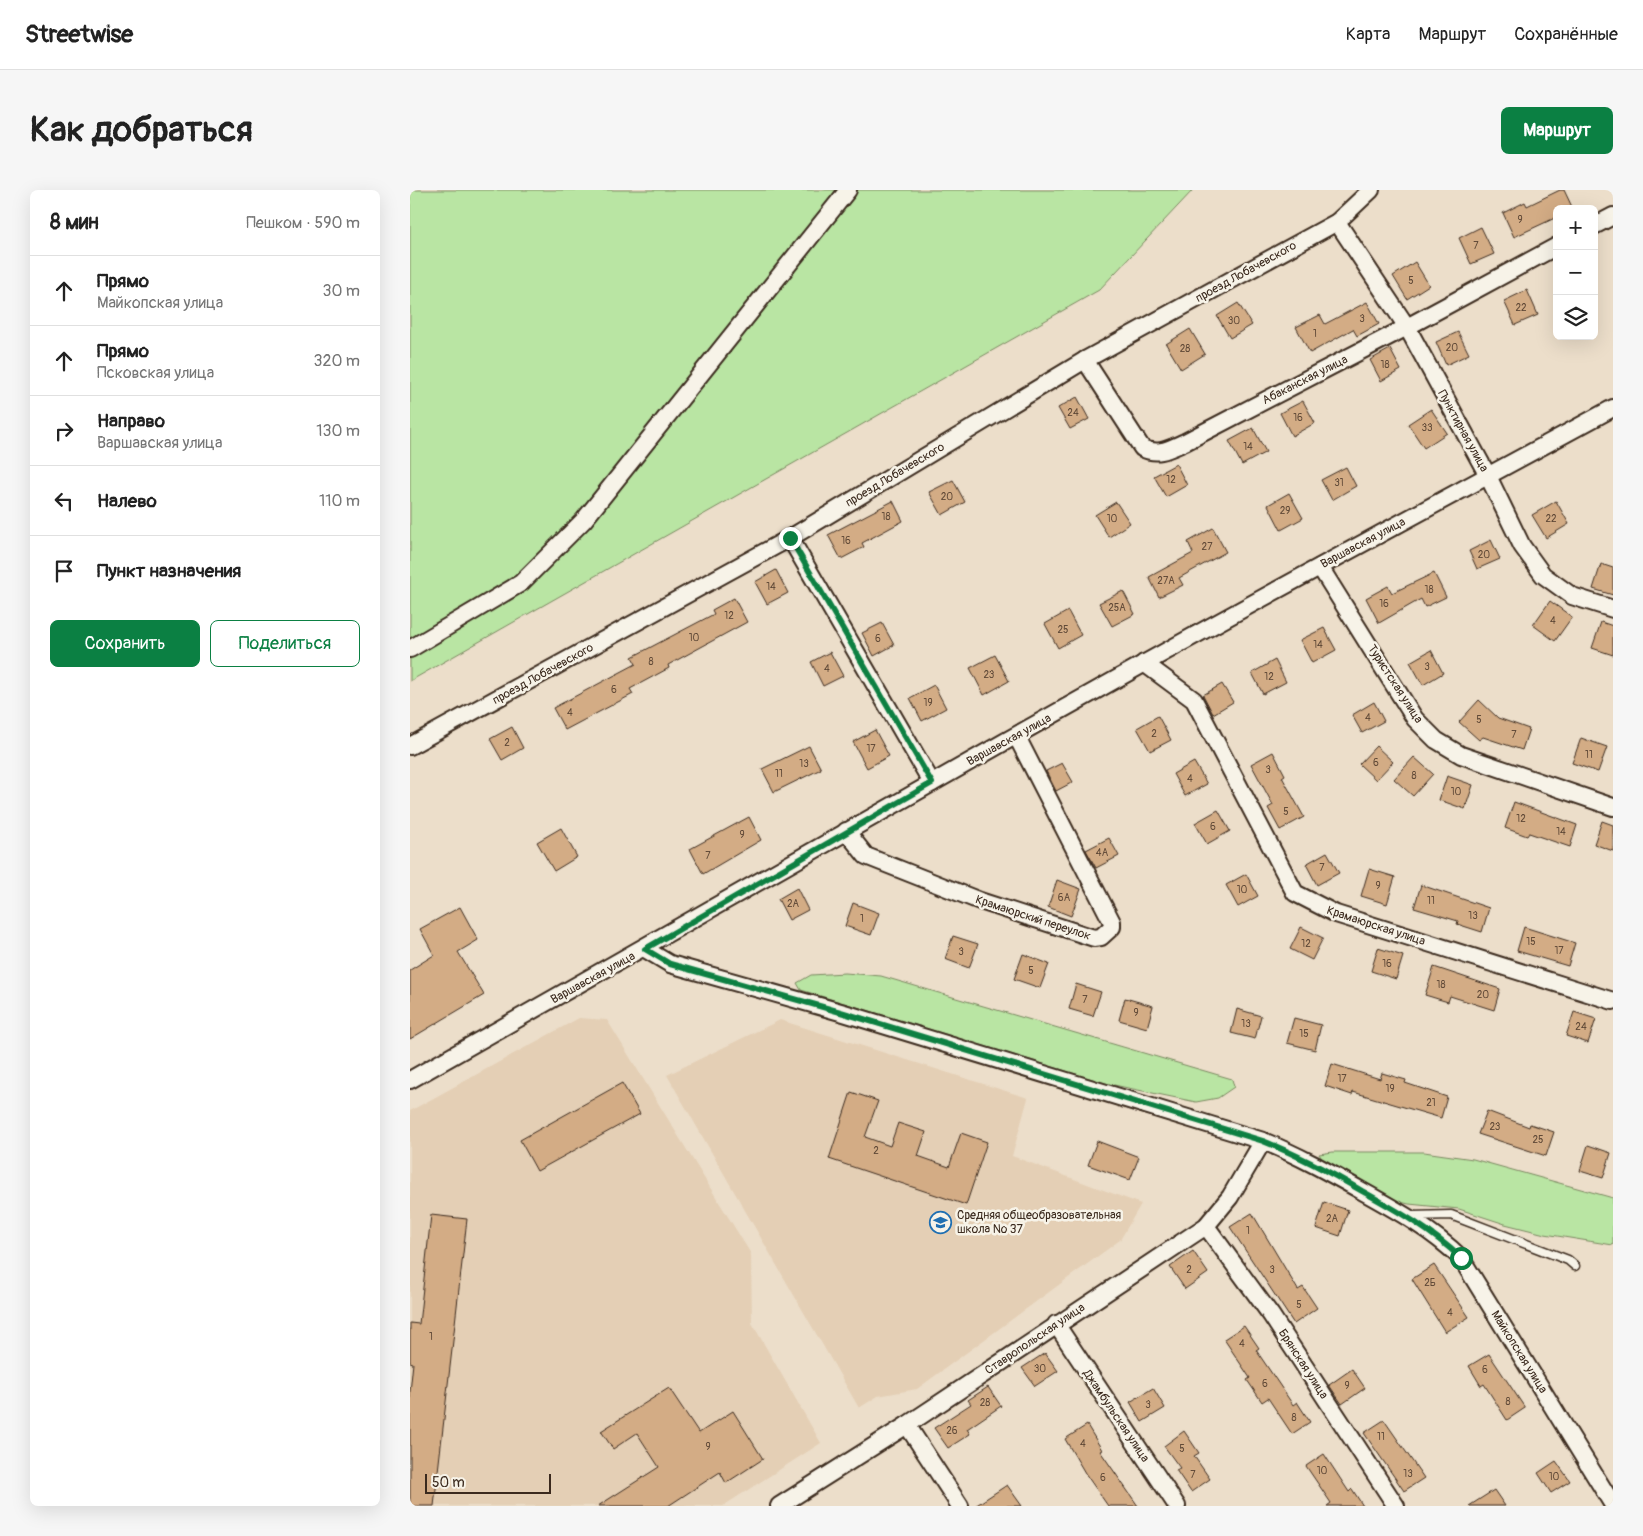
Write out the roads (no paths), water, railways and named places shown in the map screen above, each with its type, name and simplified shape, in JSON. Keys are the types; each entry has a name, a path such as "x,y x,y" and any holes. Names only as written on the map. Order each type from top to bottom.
{"street":[{"path":"410,649 521,584 584,520 848,190"},
{"name":"проезд Лобачевского","path":"410,746 790,538 1085,360 1337,222 1372,190"},
{"path":"1598,224 1613,216"},
{"name":"Пунктирная улица","path":"1337,222 1407,327 1488,476 1522,546 1543,575 1572,596 1613,609"},
{"name":"Абаканская улица","path":"1085,360 1142,448 1150,452 1161,452 1407,327 1553,248"},
{"name":"Варшавская улица","path":"410,1080 645,949 846,831 1017,737 1144,663 1613,408"},
{"path":"790,538 932,783"},
{"name":"Туристская улица","path":"1320,566 1415,719 1436,740 1461,755 1613,807"},
{"name":"Крамаюрская улица","path":"1144,663 1194,700 1295,893 1336,914 1613,1001"},
{"name":"Крамаюрский переулок","path":"846,831 866,856 980,902 1094,938 1101,937 1112,927 1112,922 1017,737"},
{"name":"Майкопская улица","path":"645,949 670,964 844,1013 1263,1141 1300,1156 1407,1216 1440,1238 1461,1258 1608,1501"},
{"name":"Ставропольская улица","path":"779,1506 907,1425 1056,1324 1206,1226 1230,1196 1263,1141"},
{"name":"Брянская улица","path":"1206,1226 1270,1315 1396,1506"},
{"name":"Джамбульская улица","path":"1056,1324 1177,1506"},
{"path":"907,1425 960,1506"}],"lane":[{"path":"1407,1216 1451,1216 1568,1260 1575,1266"}],"place":[{"name":"Средняя общеобразовательная школа № 37","path":"941,1222"}]}
